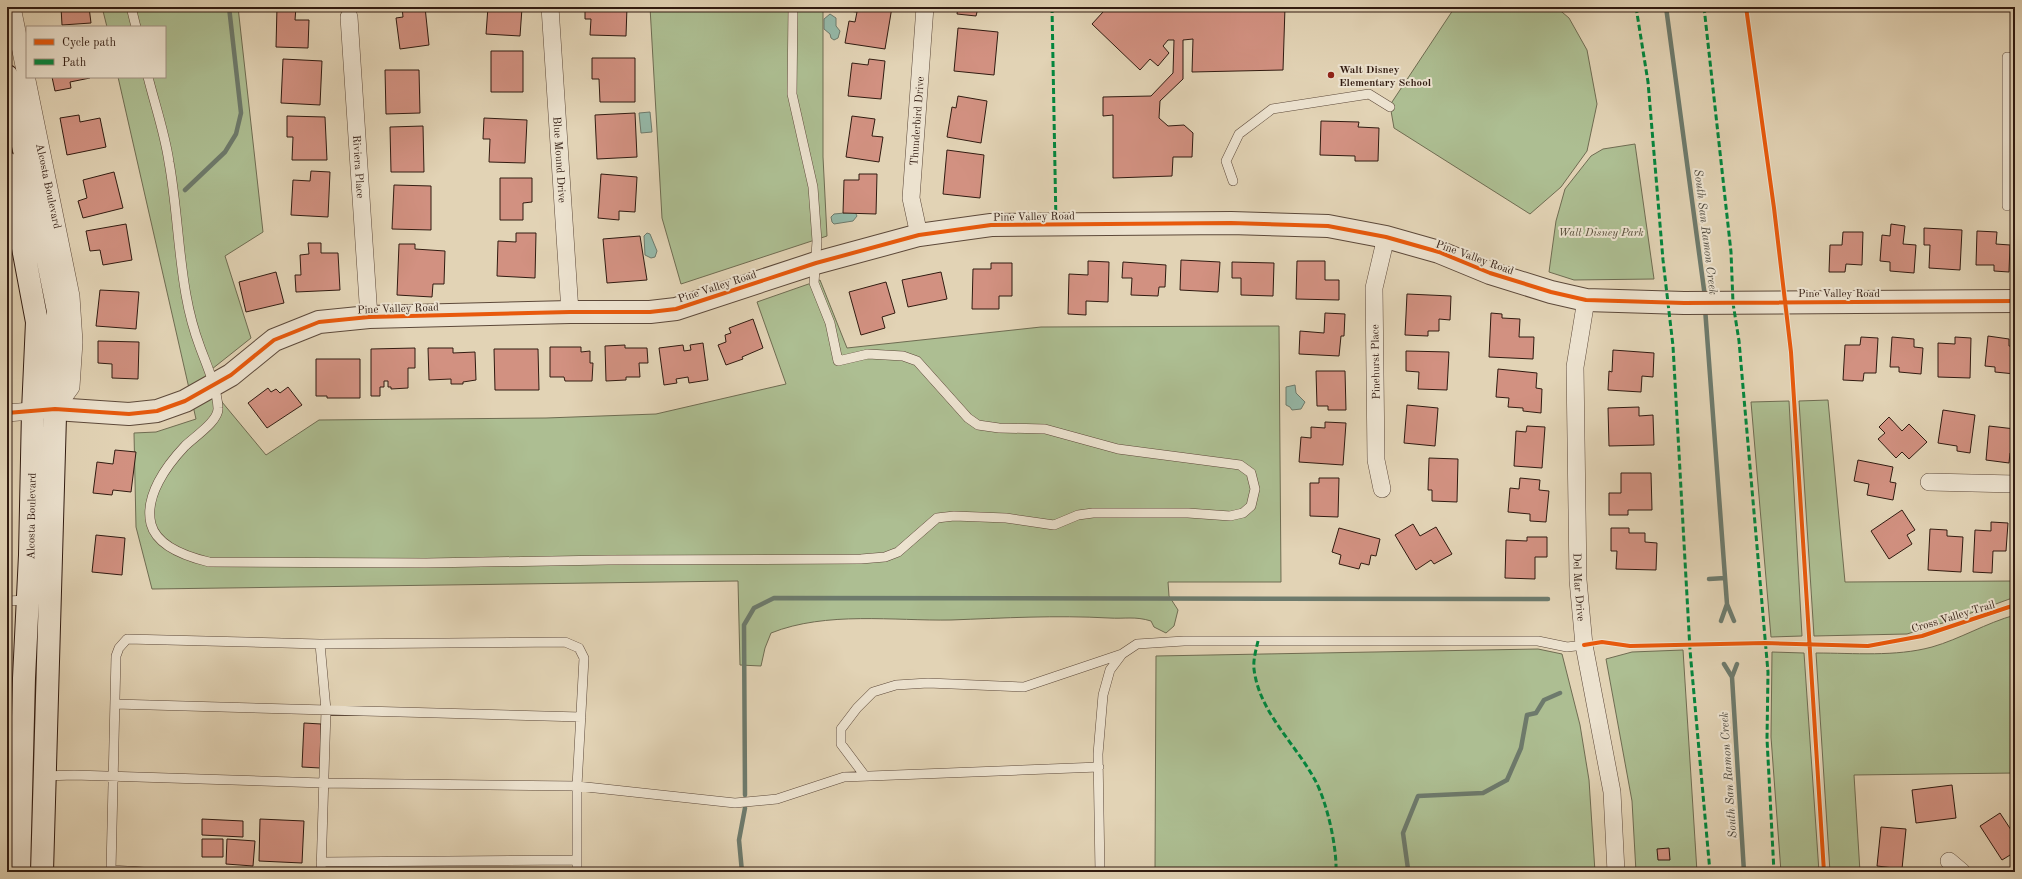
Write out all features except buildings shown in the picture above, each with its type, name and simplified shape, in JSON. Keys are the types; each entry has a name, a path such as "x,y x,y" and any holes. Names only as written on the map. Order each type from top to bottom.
{"street":[{"name":"Alcosta Boulevard","path":"12,7 26,76"},
{"name":"Blue Mound Drive","path":"550,7 570,312"},
{"name":"Thunderbird Drive","path":"919,235 911,198 925,7"},
{"name":"Riviera Place","path":"349,17 369,317"},
{"name":"Alcosta Boulevard","path":"7,76 36,202 58,311 51,611 44,776 42,872"},
{"name":"Alcosta Boulevard","path":"26,78 71,296 74,342 71,387 55,409"},
{"name":"Alcosta Boulevard","path":"7,163 37,322 32,411 30,555 17,600 19,872"},
{"name":"Pine Valley Road","path":"55,409 129,414 157,412 185,401 231,375 274,340 319,322 369,317 570,312 650,312 676,309 816,263 919,235 991,225 1231,223 1328,226 1386,237 1438,252 1490,273 1550,292 1586,300 1684,303 2015,301"},
{"name":"Pinehurst Place","path":"1382,489 1376,460 1374,288 1386,237"},
{"name":"Del Mar Drive","path":"1586,300 1575,367 1578,580 1584,645 1612,792 1616,872"},
{"path":"7,413 55,409"},
{"path":"1929,482 2015,484"}],"lane":[{"path":"131,7 136,26"},
{"path":"148,78 169,162 186,296 198,344 213,384 218,409 215,419 185,446 171,463 159,481 150,509 151,524 159,538 170,547 193,558 209,562 426,563 608,560 861,559 885,557 898,552 937,518 954,516 1006,518 1054,525 1078,515 1093,513 1188,513 1230,516 1243,514 1251,506 1255,489 1251,473 1240,465 1118,449 1045,429 999,428 978,425 968,418 917,361 903,356 868,354 838,361 830,323 814,283 817,241 813,187 792,94 793,7"},
{"path":"2007,206 2008,57 2015,58"},
{"path":"1233,181 1226,161 1239,134 1272,109 1369,94 1390,107"},
{"path":"144,872 111,870 116,656 119,648 127,640 320,644 565,642 579,648 584,658 577,786 577,872"},
{"path":"865,776 841,744 842,729 857,708 873,692 896,685 928,683 1024,687 1122,654 1137,644 1184,641 1538,641 1568,646 1584,645"},
{"path":"320,644 326,710 321,872"},
{"path":"1100,872 1098,767 1103,695 1110,670 1122,654"},
{"path":"115,704 581,717"},
{"path":"44,776 114,776 323,783 577,786 735,802 777,799 844,777 1098,767"},
{"path":"321,862 577,860"}],"green space":[{"path":"102,7 238,7 263,232 225,256 251,338 212,369 222,402 266,455 319,420 546,418 656,414 786,384 757,302 820,280 847,348 1041,327 1279,326 1281,582 1168,582 1169,596 1178,610 1174,626 1166,633 1154,627 1151,621 1135,618 1050,617 951,620 837,619 814,622 792,626 771,633 765,648 761,666 740,665 738,581 152,589 136,527 134,433 156,432 196,419 118,78 166,78 166,26 107,26"},
{"path":"650,7 823,7 823,157 827,236 681,284 662,218"},
{"path":"1455,7 1556,7 1569,18 1587,50 1597,104 1587,151 1561,187 1530,214 1394,128 1390,105"},
{"name":"Walt Disney Park","path":"1635,144 1654,279 1574,280 1549,272 1556,221 1565,189 1591,156 1603,149"},
{"path":"1828,400 1845,582 2015,581 2015,597 1949,621 1907,634 1814,636 1799,401"},
{"path":"1789,401 1802,636 1771,637 1751,402"},
{"path":"2015,615 2015,773 1854,775 1860,872 1830,872 1816,653 1874,654 1918,650 1942,644 2004,618"},
{"path":"1538,649 1562,654 1580,725 1589,780 1595,872 1155,872 1156,656"},
{"path":"1683,650 1697,872 1636,872 1632,801 1606,659 1632,652"},
{"path":"1772,652 1804,653 1819,872 1781,872 1771,737"}],"shaded area":[{"path":"830,14 836,18 836,26 840,31 838,38 834,40 824,29 824,19"},
{"path":"650,112 652,132 641,133 639,113"},
{"path":"855,212 857,216 853,221 834,224 832,222 831,217 834,214"},
{"path":"647,233 650,234 657,251 655,257 651,258 645,255 644,236"},
{"path":"1295,385 1296,393 1305,402 1301,409 1292,410 1286,405 1286,387"}],"waterway":[{"path":"185,190 225,152 236,134 241,113 229,7"},
{"name":"South San Ramon Creek","path":"1666,7 1705,297"},
{"name":"South San Ramon Creek","path":"1705,308 1727,604 1721,621"},
{"path":"1709,579 1725,578"},
{"path":"745,795 744,625 754,608 774,598 1548,599"},
{"name":"South San Ramon Creek","path":"1727,604 1734,621"},
{"name":"South San Ramon Creek","path":"1724,664 1732,677 1744,872"},
{"name":"South San Ramon Creek","path":"1732,677 1737,664"},
{"path":"1407,872 1408,869 1403,833 1418,796 1483,793 1507,780 1521,748 1527,715 1536,713 1544,700 1560,693"},
{"path":"742,872 739,840 745,808"}],"marked path":[{"path":"1052,7 1056,224"},
{"path":"1636,7 1648,82 1663,260 1673,346 1690,650 1710,872"},
{"path":"1704,7 1731,252 1733,303 1739,341 1768,672 1767,739 1774,872"},
{"path":"1258,641 1254,666 1257,685 1270,713 1307,766 1319,789 1327,812 1333,838 1336,872"}],"cycle path":[{"path":"1746,7 1774,208 1791,352 1824,872"},
{"path":"7,413 55,409 129,414 157,411 185,401 231,375 274,340 319,322 369,317 570,312 650,312 676,309 816,263 919,235 991,225 1231,223 1328,226 1386,237 1439,252 1490,273 1551,292 1586,300 1684,303 2015,301"},
{"name":"Cross Valley Trail","path":"1584,645 1602,642 1630,646 1765,643 1868,646 1922,636 2015,605"}],"place":[{"name":"Walt Disney Elementary School","path":"1331,75"}]}
